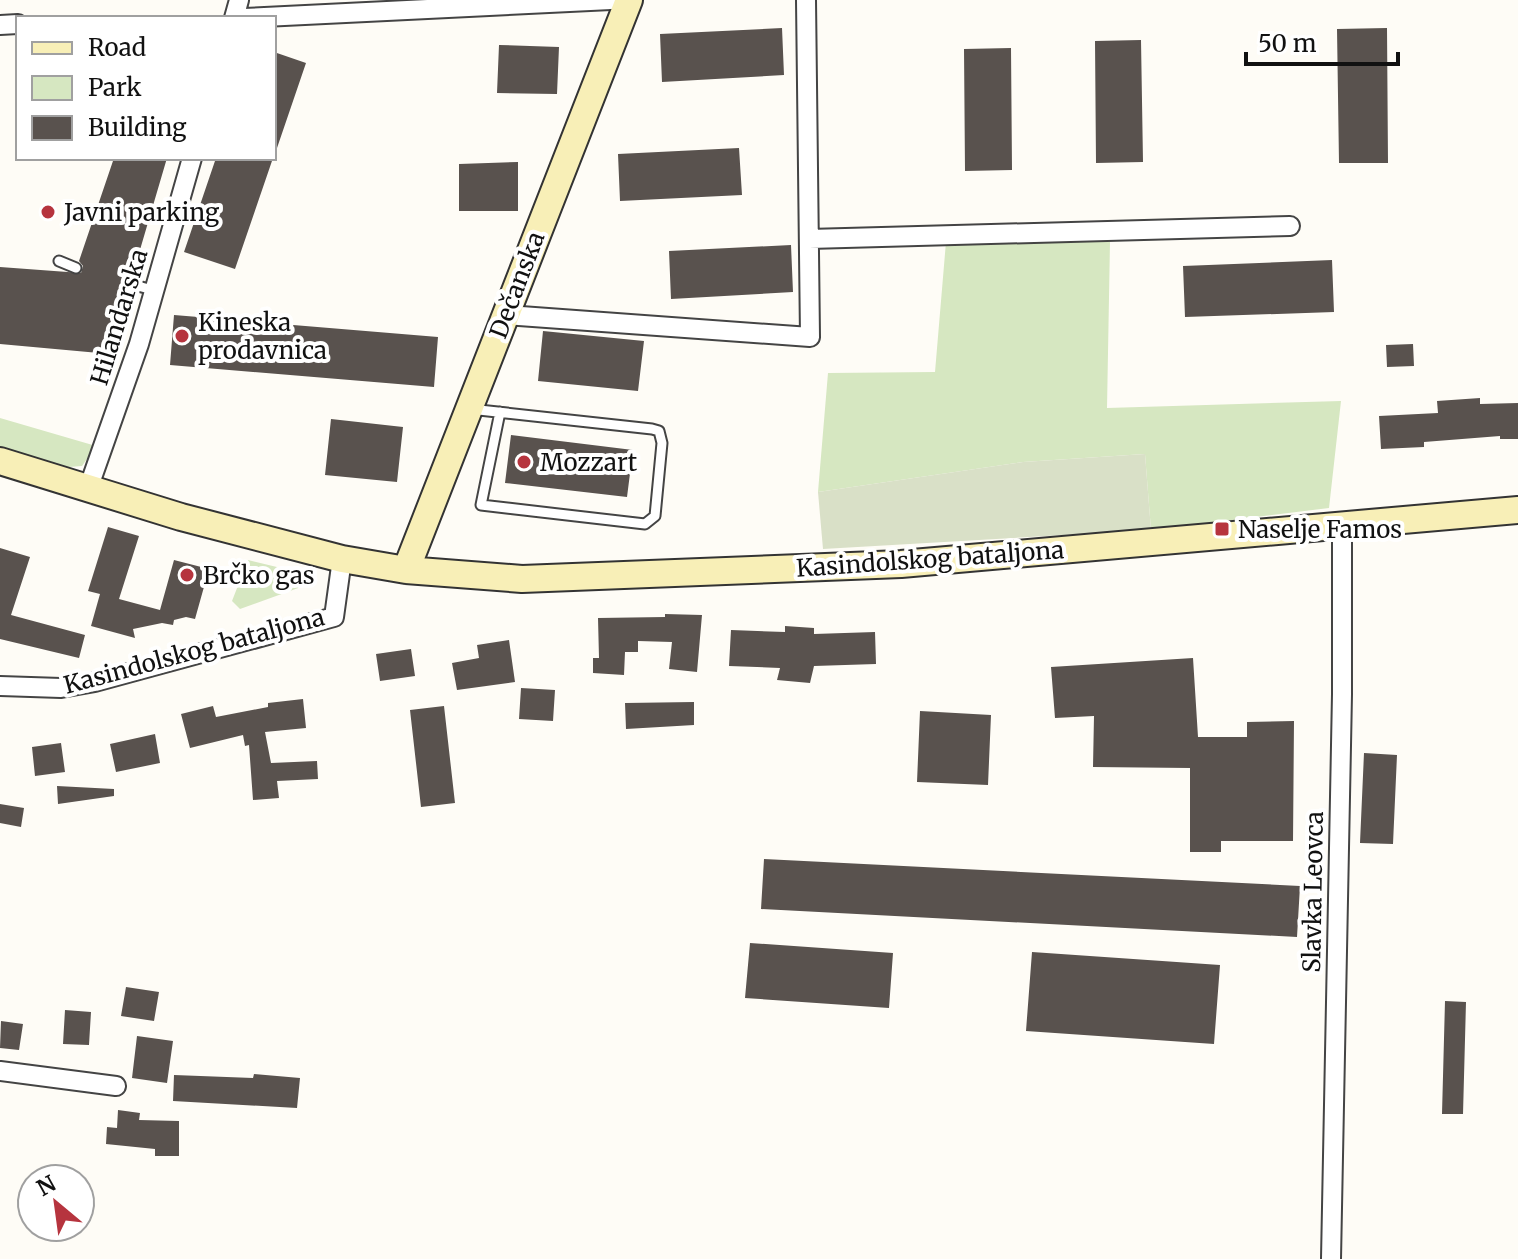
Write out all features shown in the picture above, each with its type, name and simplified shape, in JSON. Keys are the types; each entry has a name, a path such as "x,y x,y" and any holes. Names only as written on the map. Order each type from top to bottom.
{"street":[{"path":"276,16 611,0"},
{"name":"Dečanska","path":"406,570 629,0"},
{"path":"506,315 810,337 806,0"},
{"name":"Hilandarska","path":"88,489 139,344 191,160"},
{"path":"809,239 1290,226"},
{"name":"Kasindolskog bataljona","path":"0,461 88,489 342,559 406,570 522,579 901,564 1518,510"},
{"name":"Slavka Leovca","path":"1331,1259 1342,527"},
{"name":"Kasindolskog bataljona","path":"0,686 38,689 95,682 334,617 342,559"},
{"path":"0,1071 116,1086"}],"lane":[{"path":"59,261 76,268"},
{"path":"130,284 153,290"},
{"path":"469,409 500,412 659,431 662,443 655,516 645,524 481,505 500,412"}],"green space":[{"path":"947,230 1110,242 1107,408 1341,401 1329,508 1151,530 1145,454 1023,462 818,492 828,373 935,372"},
{"path":"0,418 96,446 82,466 56,468 0,451"},
{"path":"1145,454 1151,530 823,549 818,492 1023,462"},
{"path":"248,560 306,574 301,587 240,609 232,601"}],"building":[{"path":"782,28 784,75 662,82 660,34"},
{"path":"1387,28 1388,163 1339,163 1337,29"},
{"path":"1141,40 1143,162 1096,163 1095,41"},
{"path":"499,45 559,47 557,94 497,93"},
{"path":"1011,48 1012,170 965,171 964,49"},
{"path":"276,53 306,63 276,148"},
{"path":"739,148 742,195 620,201 618,154"},
{"path":"113,160 166,160 132,277 123,281 128,291 110,354 0,344 0,267 81,273 83,266 79,261"},
{"path":"215,160 272,160 235,269 184,252"},
{"path":"518,162 518,211 459,211 459,164"},
{"path":"791,245 793,292 671,299 669,251"},
{"path":"1332,260 1334,312 1185,317 1183,266"},
{"path":"174,315 438,337 434,387 170,365"},
{"path":"543,331 644,341 638,391 538,381"},
{"path":"1413,344 1414,366 1387,367 1386,345"},
{"path":"1480,398 1480,404 1518,403 1518,439 1500,439 1500,436 1424,442 1424,447 1381,449 1379,416 1438,413 1437,401"},
{"path":"331,419 403,427 397,482 325,475"},
{"path":"511,435 633,450 627,497 505,483"},
{"path":"108,527 139,536 119,599 160,610 174,560 209,569 195,619 186,617 174,620 173,625 162,623 133,629 135,638 91,626 100,594 88,591"},
{"path":"0,548 30,557 11,615 85,635 79,658 0,639"},
{"path":"665,614 702,615 697,672 669,669 672,642 638,641 638,652 625,652 624,675 593,673 593,658 599,658 598,618 665,617"},
{"path":"785,626 814,628 814,634 875,632 876,664 814,666 810,683 777,680 780,668 729,666 731,630 785,632"},
{"path":"509,640 515,682 457,690 452,663 479,658 477,645"},
{"path":"411,649 415,676 380,681 376,654"},
{"path":"1193,658 1198,737 1247,737 1247,722 1294,721 1293,841 1221,841 1221,852 1190,852 1190,768 1093,767 1094,716 1055,718 1051,667"},
{"path":"521,688 555,690 553,721 519,719"},
{"path":"303,699 306,728 265,732 271,763 317,761 318,779 277,781 279,798 253,800 249,745 245,746 243,735 190,748 181,714 213,706 216,717 268,707 268,703"},
{"path":"694,702 694,725 626,729 625,703"},
{"path":"444,706 455,803 421,807 410,710"},
{"path":"920,711 991,715 988,785 917,782"},
{"path":"155,734 160,763 116,772 110,744"},
{"path":"61,743 65,772 35,776 32,747"},
{"path":"1364,753 1397,755 1393,844 1360,843"},
{"path":"57,786 114,789 114,796 58,804"},
{"path":"0,804 24,808 21,827 0,823"},
{"path":"764,859 1300,886 1297,937 761,909"},
{"path":"750,943 893,953 889,1008 745,998"},
{"path":"1032,952 1220,965 1214,1044 1026,1031"},
{"path":"126,987 159,992 154,1021 121,1016"},
{"path":"1445,1001 1466,1002 1463,1114 1442,1114"},
{"path":"65,1010 91,1012 89,1045 63,1044"},
{"path":"1,1021 23,1024 19,1050 0,1048"},
{"path":"137,1036 173,1041 167,1083 132,1078"},
{"path":"254,1074 300,1078 297,1108 173,1101 174,1075 253,1078"},
{"path":"118,1110 140,1113 139,1120 179,1121 179,1156 155,1156 155,1149 106,1144 107,1127 117,1128"}],"place":[{"name":"Javni parking","path":"48,212"},
{"name":"Kineska prodavnica","path":"182,336"},
{"name":"Mozzart","path":"524,462"},
{"name":"Naselje Famos","path":"1222,529"},
{"name":"Brčko gas","path":"187,575"}]}
